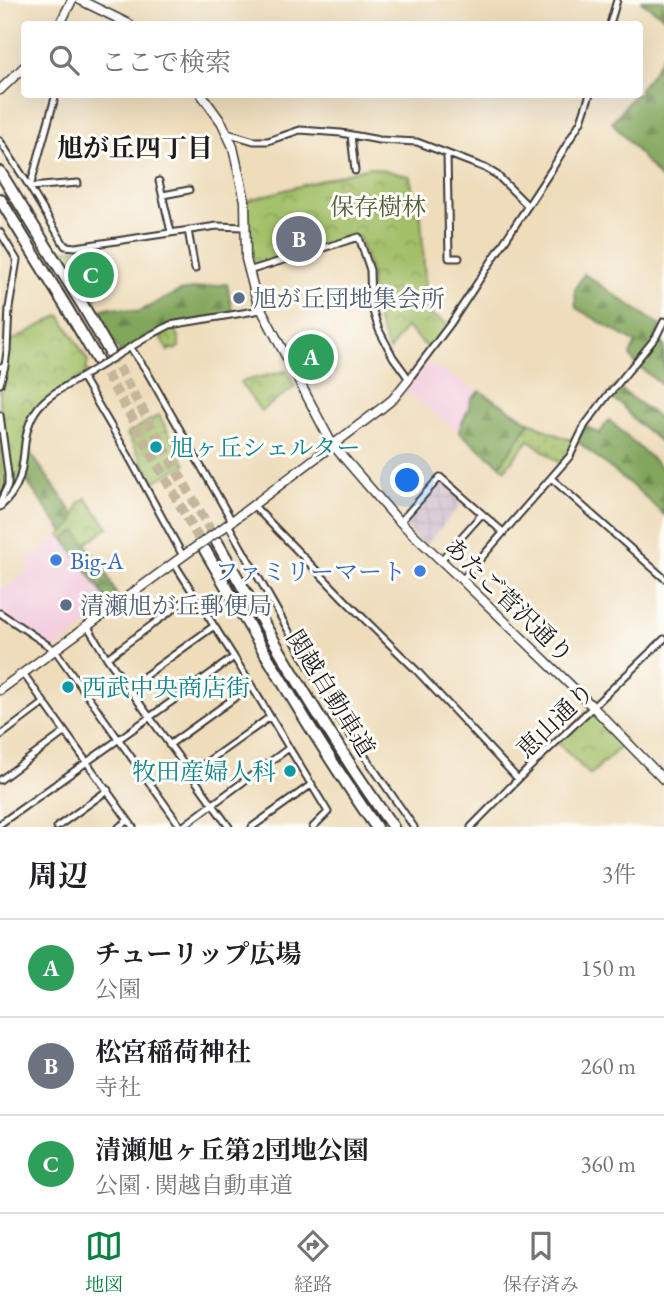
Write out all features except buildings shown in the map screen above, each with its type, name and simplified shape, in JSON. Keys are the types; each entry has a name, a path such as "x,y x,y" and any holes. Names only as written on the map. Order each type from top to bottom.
{"highway":[{"path":"0,172 82,304 116,353"},
{"path":"0,199 98,361"},
{"name":"関越自動車道","path":"217,542 278,648 393,827"},
{"name":"関越自動車道","path":"205,550 316,736 376,827"}],"street":[{"path":"63,21 72,0"},
{"path":"79,0 123,21"},
{"path":"611,21 617,0"},
{"path":"0,90 21,70"},
{"path":"30,187 55,98"},
{"name":"あたご菅沢通り","path":"204,98 216,113 233,147 246,209 244,248 248,271 261,310 332,444 400,522 593,707 664,780"},
{"path":"0,690 228,524 393,398 451,323 528,206 581,121 589,98"},
{"path":"227,133 254,141 268,141 300,130 416,142 485,168 528,206"},
{"path":"351,135 355,171"},
{"path":"0,141 65,246 76,247 217,226 244,227"},
{"path":"447,154 449,258 459,258"},
{"path":"159,181 171,232"},
{"path":"30,187 78,183"},
{"path":"163,195 190,190"},
{"path":"188,230 195,269"},
{"path":"0,232 16,260 9,308 7,351 0,384"},
{"path":"248,271 359,237 370,270 371,305 379,330 393,357 409,379"},
{"path":"0,504 10,497 22,475 28,430 35,412 44,401 116,353 170,325 261,310"},
{"path":"462,580 570,456 581,431 656,337 664,321"},
{"path":"130,347 149,375 228,524 337,716 414,827"},
{"path":"85,375 186,553"},
{"path":"0,415 8,485 0,504"},
{"path":"574,426 581,431"},
{"path":"400,522 440,477 503,532"},
{"path":"551,478 664,578"},
{"path":"253,505 417,671 518,779"},
{"path":"441,560 482,514"},
{"path":"174,563 328,812 313,827"},
{"path":"107,658 194,594"},
{"path":"0,613 55,650 181,827 289,748"},
{"path":"128,688 214,626"},
{"path":"88,627 128,688 229,827"},
{"name":"恵山通り","path":"471,827 664,639"},
{"path":"0,824 234,657"},
{"path":"23,673 133,827"},
{"path":"169,745 251,686"},
{"path":"0,736 44,703"},
{"path":"190,774 270,717"},
{"path":"0,780 65,732"},
{"path":"252,827 312,785"},
{"path":"57,827 107,790"},
{"path":"119,827 128,820"}],"shaded area":[{"path":"426,363 480,391 471,399 469,411 462,419 459,432 405,391"},
{"path":"440,477 466,499 425,546 400,522"},
{"path":"60,535 113,608 52,651 0,613 0,582 5,588 20,577 30,568 25,561"}],"green space":[{"path":"664,0 664,17 641,1"},
{"path":"664,53 664,183 612,122 632,98 643,98 643,84"},
{"name":"保存樹林","path":"369,167 410,176 421,216 427,313 450,325 430,350 406,327 389,351 371,305 370,270 359,237 248,271 245,201"},
{"path":"88,245 91,268 105,267 107,282 97,289 95,311 62,251"},
{"path":"584,274 661,326 656,337 664,346 664,387 634,362 630,355 636,343 576,308 575,289"},
{"path":"227,284 233,314 170,325 121,353 95,311 111,307 138,312 180,291"},
{"path":"60,315 88,361 88,373 44,401 29,426 22,475 0,507 0,384 8,343"},
{"path":"170,325 179,336 179,347 168,351 157,331"},
{"path":"321,343 330,362 305,379 291,353"},
{"path":"286,371 295,387 261,411 240,382"},
{"path":"616,386 664,422 664,445 633,419 622,405 607,396"},
{"path":"480,391 530,422 500,465 459,432 471,399"},
{"path":"159,415 186,464 154,482 127,434"},
{"path":"609,420 664,470 664,515 577,441 585,425 599,434"},
{"path":"530,422 577,441 562,465 529,440 505,469 500,465"},
{"path":"25,445 75,516 72,526 63,532 22,475"},
{"path":"86,498 108,527 86,544 76,531 64,539 60,535 72,526 79,503"},
{"path":"76,530 105,570 120,603 113,608 64,539"},
{"path":"593,707 626,742 590,775 557,742"}],"tunnel":[{"path":"111,354 217,542"},
{"path":"98,361 205,550"}],"place":[{"name":"松宮稲荷神社","path":"299,239"},
{"name":"清瀬旭ヶ丘第2団地公園","path":"91,275"},
{"name":"旭が丘団地集会所","path":"239,298"},
{"name":"チューリップ広場","path":"311,357"},
{"name":"旭ヶ丘シェルター","path":"156,447"},
{"name":"Big-A","path":"56,560"},
{"name":"ファミリーマート","path":"420,571"},
{"name":"清瀬旭が丘郵便局","path":"66,605"},
{"name":"西武中央商店街","path":"68,687"},
{"name":"牧田産婦人科","path":"290,771"}],"district":[{"name":"旭が丘四丁目","path":"135,148"}]}
